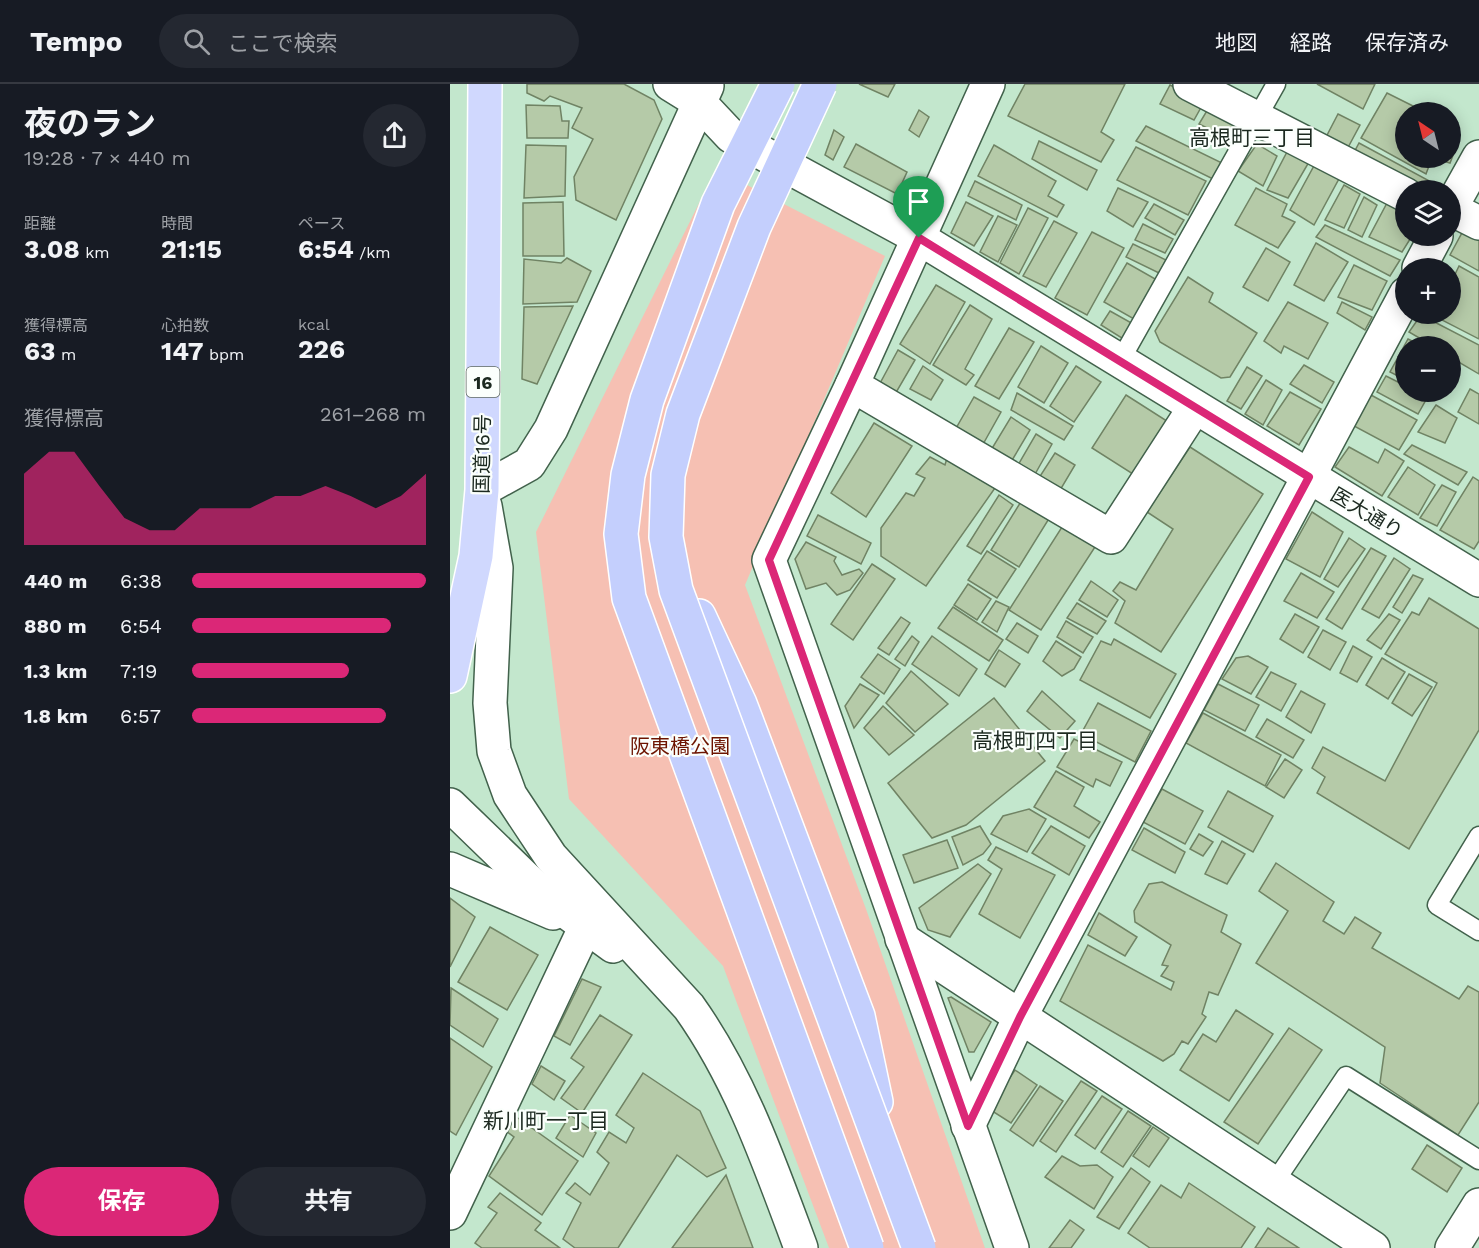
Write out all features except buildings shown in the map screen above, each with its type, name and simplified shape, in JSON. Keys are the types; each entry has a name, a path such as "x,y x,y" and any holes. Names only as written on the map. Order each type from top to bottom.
{"highway":[{"name":"国道16号","path":"450,676 476,556 482,490 485,84"},
{"path":"777,84 718,204 647,400 628,475 621,534 629,598 867,1248"},
{"path":"820,84 754,227 683,414 668,475 667,546 676,590 919,1248"}],"street":[{"name":"医大通り","path":"670,84 704,93 731,136 919,238 1479,580"},
{"path":"988,84 852,385 769,560 1012,1248"},
{"path":"1190,84 1395,189"},
{"path":"704,93 551,429 529,464 482,490 496,568 490,703 493,741 510,795 551,857 689,1007 703,1027 753,1122 801,1248"},
{"path":"1461,190 1479,157"},
{"path":"1461,214 1479,224"},
{"path":"968,1126 1020,1017 1395,315"},
{"path":"852,385 1111,537 1195,407"},
{"path":"450,805 543,895 670,988"},
{"path":"450,869 586,926"},
{"path":"450,1213 586,926"},
{"path":"902,939 1373,1248"},
{"path":"1452,1248 1479,1205"}],"lane":[{"path":"1120,361 1276,84"},
{"path":"1479,836 1437,905 1479,931"},
{"path":"1274,1183 1346,1076 1479,1160"}],"green space":[{"name":"阪東橋公園","path":"716,169 885,256 745,585 866,909 985,1248 829,1248 723,966 569,799 536,532"}],"district":[{"name":"高根町三丁目","path":"1252,137"},
{"name":"高根町四丁目","path":"1035,740"},
{"name":"新川町一丁目","path":"546,1120"}],"route":[{"path":"919,238 940,253 1309,477 1020,1017 968,1126 769,560 919,238"}]}
